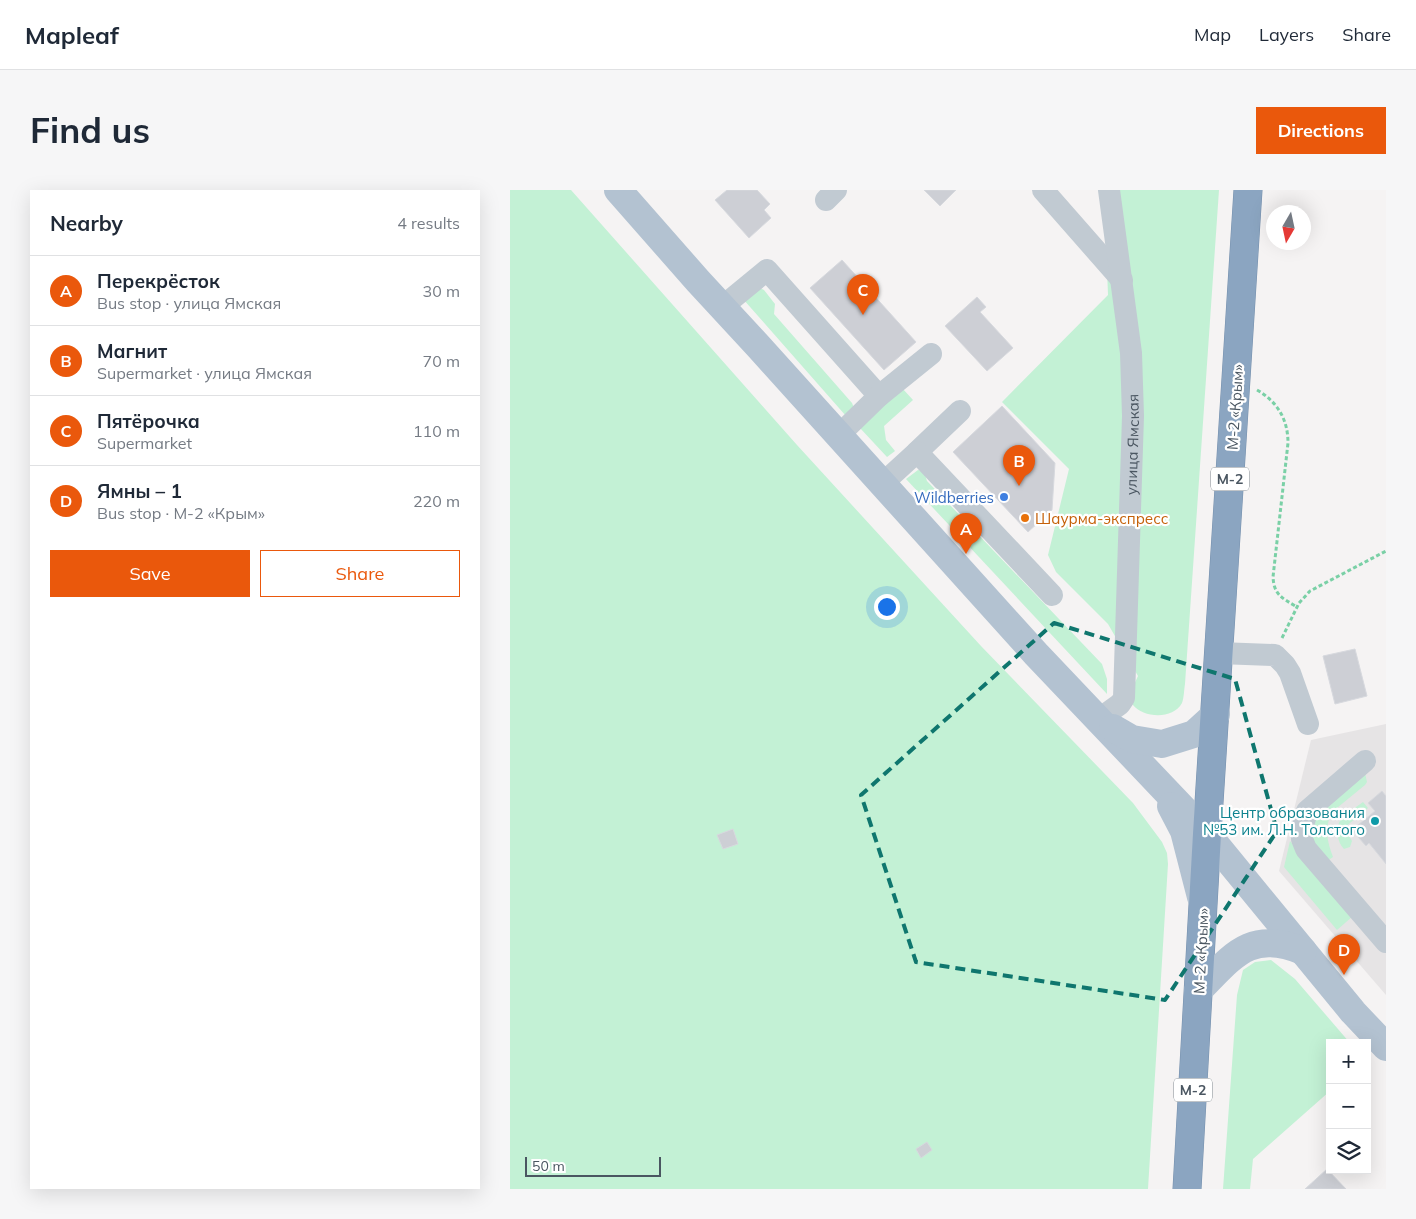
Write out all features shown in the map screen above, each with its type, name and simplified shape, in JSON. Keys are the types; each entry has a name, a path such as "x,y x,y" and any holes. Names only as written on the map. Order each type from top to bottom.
{"highway":[{"name":"М-2 «Крым»","path":"1219,653 1248,190"},
{"name":"М-2","path":"1216,714 1219,653"},
{"name":"М-2 «Крым»","path":"1187,1189 1216,714"}],"main road":[{"path":"618,190 1036,654 1208,834 1353,1012 1386,1047"},
{"path":"1098,720 1132,739 1162,744 1194,734 1216,714"},
{"path":"1158,782 1184,831 1203,907"},
{"path":"1198,990 1240,951 1253,945 1280,943 1303,951"}],"street":[{"path":"1043,190 1122,280"},
{"name":"улица Ямская","path":"1098,720 1120,704 1124,698 1133,416 1131,353 1109,190"},
{"path":"722,307 773,264 879,396"},
{"path":"838,436 879,396 931,354"},
{"path":"882,484 918,452 960,410"},
{"path":"918,452 1052,595"},
{"path":"1219,653 1275,655 1286,665 1290,673 1308,724"},
{"path":"1365,761 1307,811 1302,824 1302,839 1306,849 1386,942"}],"path":[{"path":"1236,378 1268,396 1281,414 1287,429 1288,444 1273,577 1274,588 1282,598 1297,607"},
{"path":"1275,655 1304,596 1386,551"}],"highlighted area":[{"path":"1054,623 1235,679 1277,831 1165,1000 916,962 861,795"}],"shaded area":[{"path":"1386,724 1386,995 1279,871 1311,740"}],"green space":[{"path":"510,190 571,190 797,445 981,646 1133,803 1162,842 1167,853 1168,864 1148,1189 510,1189"},
{"path":"1104,190 1219,190 1184,696 1178,708 1165,715 1144,713 1133,705 1130,693 1138,676 1108,624 1056,572 1048,555 1069,469 1002,402 1108,295"},
{"path":"760,288 764,290 775,304 774,314 852,403 854,408 846,416 743,299"},
{"path":"902,388 913,400 884,426 886,440 895,451 887,457 860,428"},
{"path":"918,470 924,471 927,481 1102,664 1107,679 1107,694 906,479"},
{"path":"1365,773 1367,782 1365,785 1332,812 1327,834 1333,857 1324,863 1310,846 1309,819"},
{"path":"1363,802 1368,808 1344,828 1352,841 1350,847 1344,849 1338,835 1339,823 1343,817"},
{"path":"1290,841 1353,916 1337,930 1284,867"},
{"path":"1271,960 1295,979 1347,1039 1326,1039 1326,1095 1253,1159 1250,1189 1223,1189 1237,995 1243,970 1255,962"}],"building":[{"path":"727,190 757,190 770,204 764,210 771,218 749,238 715,200"},
{"path":"924,190 956,190 940,206"},
{"path":"842,260 916,342 884,370 810,288"},
{"path":"977,297 986,307 980,312 1013,348 987,371 945,326"},
{"path":"1002,406 1055,463 1052,510 1028,532 953,452"},
{"path":"1355,649 1367,696 1335,704 1323,656"},
{"name":"Центр образования №53 им. Л.Н. Толстого","path":"1382,791 1386,796 1386,864 1369,843 1366,846 1352,830 1375,811 1368,803"},
{"path":"733,829 738,844 723,849 717,835"},
{"path":"927,1142 932,1150 921,1158 916,1149"},
{"path":"1326,1170 1326,1174 1332,1174 1346,1189 1305,1189"}],"place":[{"name":"Пятёрочка","path":"863,315"},
{"name":"Магнит","path":"1019,486"},
{"name":"Wildberries","path":"1004,497"},
{"name":"Шаурма-экспресс","path":"1025,518"},
{"name":"Перекрёсток","path":"966,554"},
{"name":"Центр образования №53 им. Л.Н. Толстого","path":"1375,821"},
{"name":"Ямны – 1","path":"1344,975"}]}
